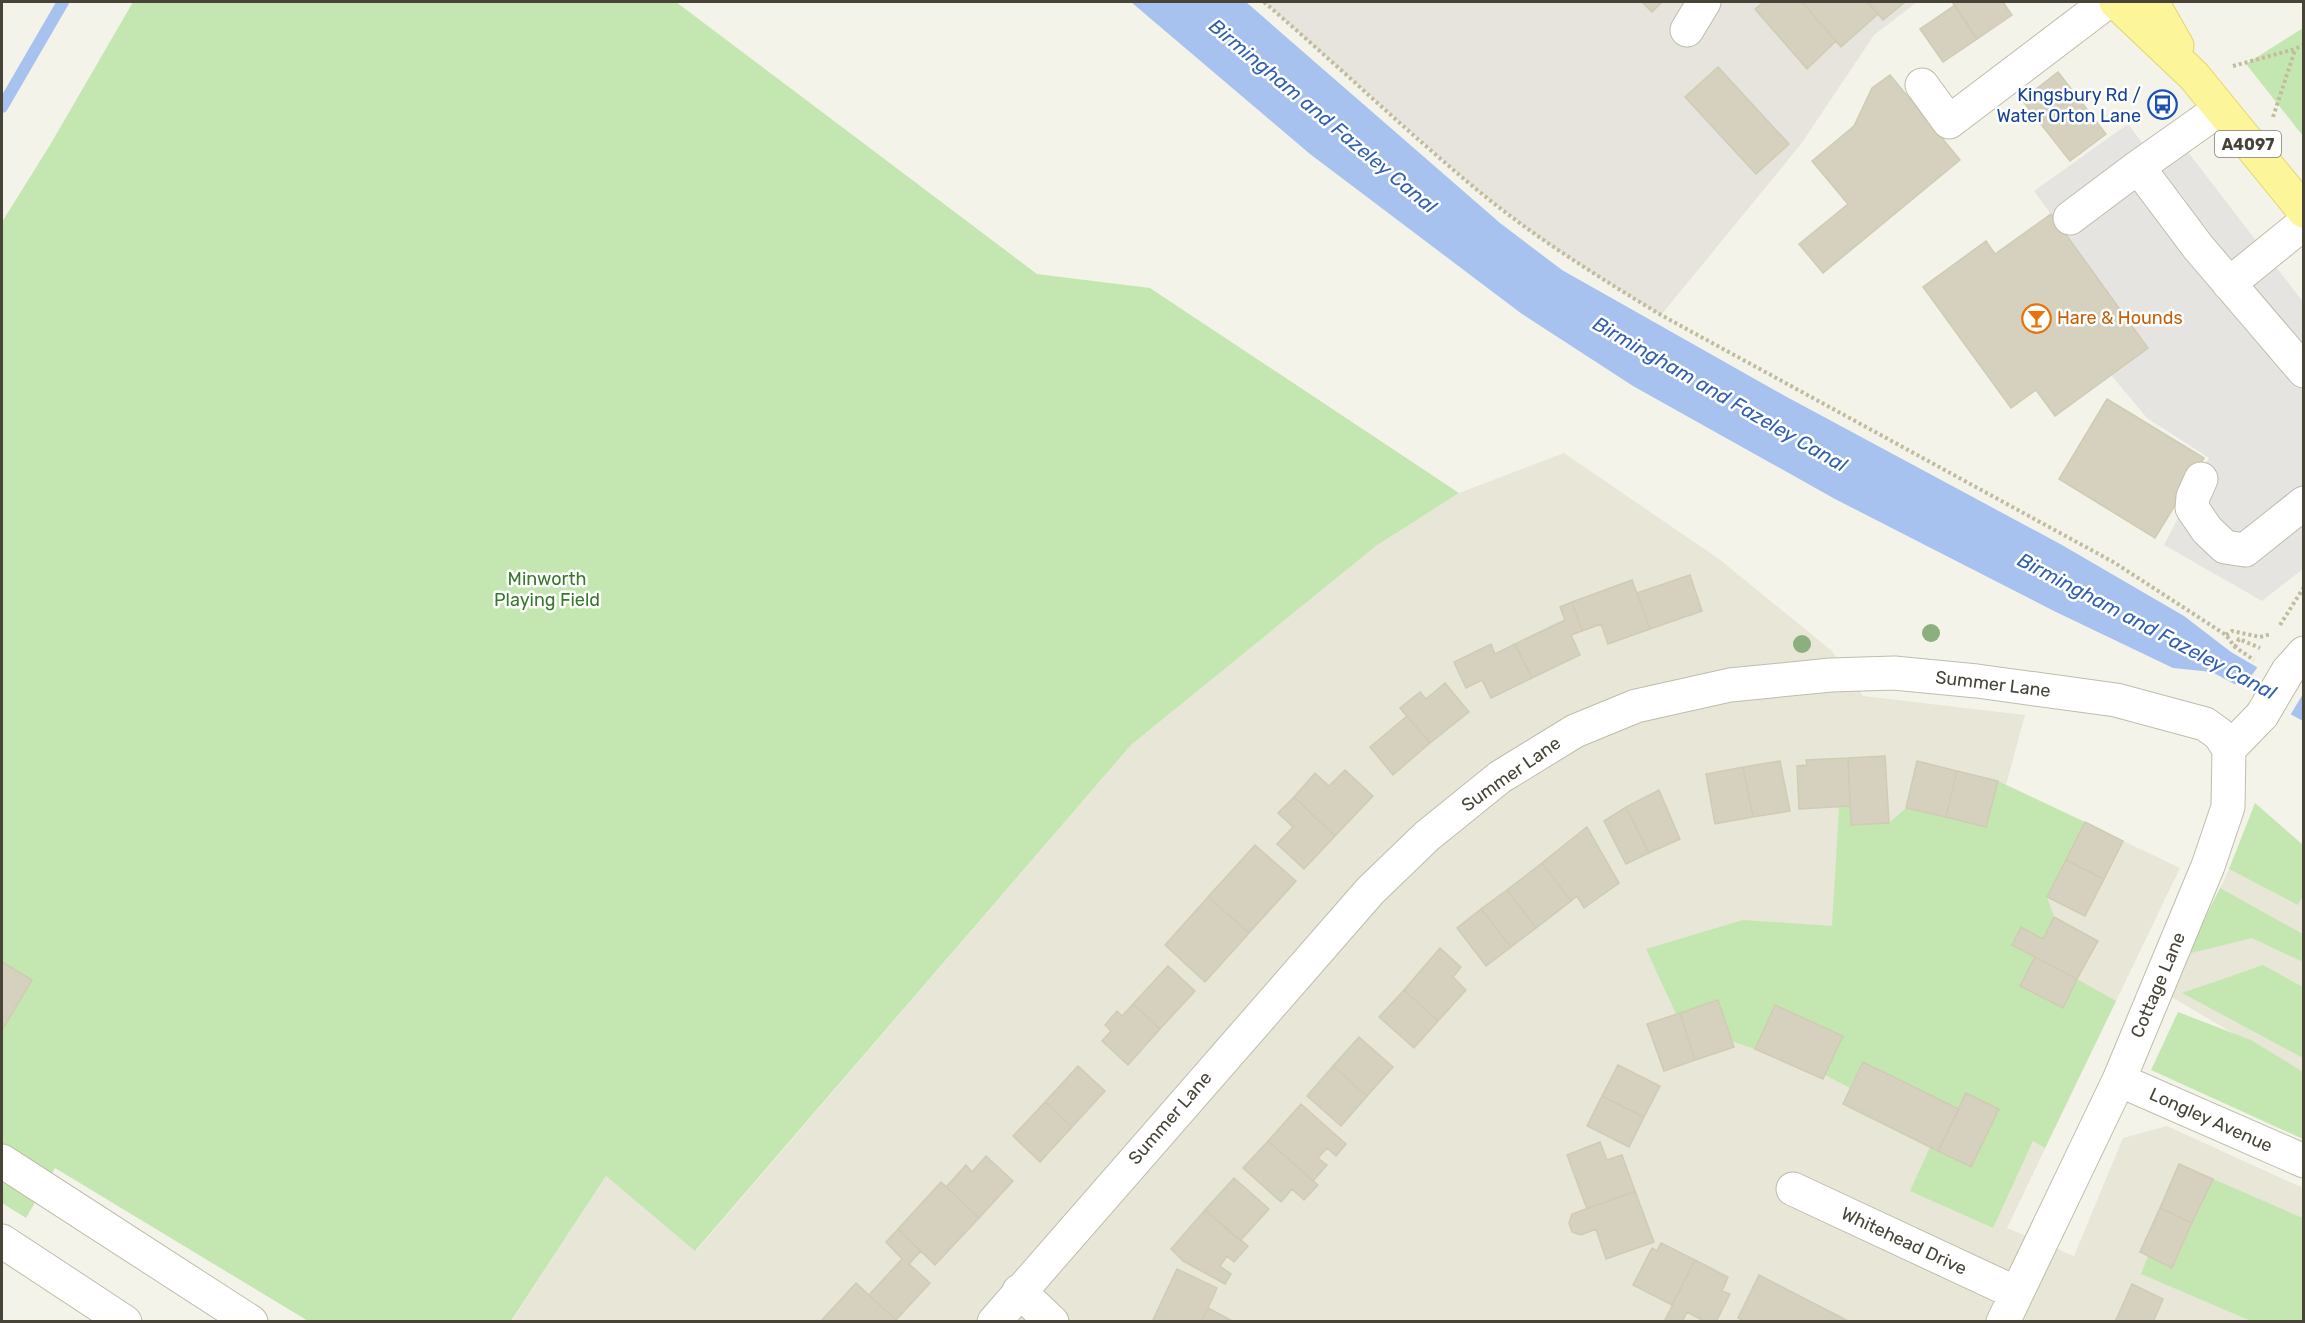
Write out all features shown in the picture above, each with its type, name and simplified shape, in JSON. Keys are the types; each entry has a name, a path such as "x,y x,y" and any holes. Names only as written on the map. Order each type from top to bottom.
{"main road":[{"name":"A4097","path":"2116,2 2194,76 2304,212"},
{"name":"A4097","path":"2152,2 2194,76"}],"street":[{"path":"1687,30 1704,2"},
{"path":"1922,86 1948,122 2106,2"},
{"path":"2070,218 2220,109"},
{"path":"2138,167 2229,284 2304,371"},
{"path":"2229,284 2304,223"},
{"path":"2201,480 2193,497 2192,508 2207,530 2225,546 2245,550 2304,503"},
{"path":"2229,749 2262,715 2296,662"},
{"name":"Summer Lane","path":"994,1322 1370,891 1427,836 1500,777 1575,731 1636,706 1730,685 1831,675 1893,673 1977,681 2116,700 2205,724 2219,734 2229,749"},
{"name":"Cottage Lane","path":"2009,1307 2119,1080 2208,866 2228,807 2229,749"},
{"name":"Longley Avenue","path":"2119,1080 2304,1161"},
{"path":"2,1161 251,1322"},
{"name":"Whitehead Drive","path":"1793,1189 2009,1307"},
{"path":"2,1241 125,1322"},
{"path":"1019,1291 1052,1322"}],"path":[{"path":"1264,2 1477,190 1545,242 1661,315 2115,562 2226,634 2235,647 2257,662"},
{"path":"2194,76 2295,49 2304,44"},
{"path":"2259,157 2295,49"},
{"path":"2226,634 2232,631 2260,638 2269,636 2278,629 2304,587"},
{"path":"2235,647 2239,639 2260,648 2268,645"}],"shaded area":[{"path":"1264,2 1917,2 1874,35 1801,144 1661,315 1545,242 1477,190"},
{"path":"2128,124 2148,151 2175,135 2303,302 2303,569 2262,601 2164,545 2209,458 2147,418 2111,375 2148,348 2034,191"},
{"path":"1564,453 1719,559 1832,651 1863,696 2025,715 2006,785 2180,868 2007,1228 2074,1256 2123,1138 2167,1126 2303,1188 2303,1321 511,1322 606,1176 696,1251 1131,745 1376,546 1459,493"},
{"path":"2255,803 2303,845 2303,1074 2168,995 2237,853"}],"green space":[{"name":"Minworth Playing Field","path":"133,2 676,2 1037,274 1150,288 1459,493 1376,546 1131,745 695,1251 606,1176 511,1321 308,1321 55,1168 26,1218 2,1203 2,222 50,145"},
{"path":"2303,28 2303,136 2246,64"},
{"path":"1998,781 2085,822 2047,897 2054,917 2043,939 2021,927 2012,944 2035,957 2020,986 2062,1008 2077,979 2116,1001 2045,1148 2033,1141 1993,1228 1910,1191 1930,1147 1971,1167 1959,1109 1863,1062 1850,1088 1825,1075 1732,1041 1717,1000 1676,1014 1646,949 1743,920 1832,926 1839,807 1850,806 1852,825 1889,823 1906,808 1986,827"},
{"path":"2255,803 2303,845 2303,896 2298,905 2229,869"},
{"path":"2220,888 2303,934 2303,962 2252,938 2187,954"},
{"path":"2263,965 2303,987 2303,1058 2182,993"},
{"path":"2178,1012 2251,1040 2303,1072 2303,1139 2151,1070"},
{"path":"2213,1179 2303,1218 2303,1321 2251,1321 2141,1274 2148,1256 2173,1267"}],"water":[{"name":"Birmingham and Fazeley Canal","path":"1131,2 1246,2 1500,223 1562,270 1785,396 2062,545 2184,616 2231,652 2303,694 2303,721 2212,672 2173,668 2056,612 1835,499 1633,386 1522,314 1310,154"}],"pier":[{"path":"2259,665 2304,690 2289,717 2232,686 2252,675"}],"building":[{"path":"1642,2 1662,2 1652,12"},
{"path":"1764,2 1802,2 1836,41 1807,69 1755,9"},
{"path":"1802,2 1866,2 1878,14 1841,47"},
{"path":"1868,2 1905,2 1883,20"},
{"path":"1952,2 2003,2 2012,15 1977,39"},
{"path":"1955,5 1977,39 1943,62 1920,29"},
{"path":"1718,67 1789,144 1756,174 1685,97"},
{"path":"2058,72 2076,95 2040,123 2022,100"},
{"path":"1890,75 1960,160 1823,273 1799,244 1848,204 1812,161 1854,126 1872,88"},
{"path":"2076,95 2106,134 2070,161 2040,123"},
{"name":"Hare & Hounds","path":"2051,214 2148,348 2055,416 2036,390 2011,408 1923,287 1986,241 1995,254"},
{"path":"2107,399 2204,458 2155,538 2059,479"},
{"path":"1690,575 1702,611 1650,629 1637,593"},
{"path":"1632,580 1650,629 1608,644 1601,624 1582,631 1572,602"},
{"path":"1572,602 1582,631 1571,635 1580,655 1532,678 1515,644 1565,620 1560,607"},
{"path":"1491,644 1495,654 1515,644 1532,678 1491,698 1482,680 1466,688 1454,662"},
{"path":"1445,683 1469,712 1430,743 1400,708 1420,692 1426,699"},
{"path":"1407,716 1430,743 1393,775 1370,747"},
{"path":"1885,756 1889,823 1851,825 1848,758"},
{"path":"1848,758 1850,806 1799,809 1797,766 1807,765 1806,760"},
{"path":"1780,761 1790,811 1753,817 1743,767"},
{"path":"1917,761 1957,771 1946,817 1906,808"},
{"path":"1743,767 1753,817 1715,824 1706,774"},
{"path":"1345,770 1373,796 1335,836 1294,797 1315,773 1329,786"},
{"path":"1957,771 1998,781 1986,827 1946,817"},
{"path":"1659,790 1680,839 1649,853 1626,807"},
{"path":"1294,797 1335,836 1304,869 1277,844 1293,827 1278,813"},
{"path":"1626,807 1649,853 1626,864 1604,821"},
{"path":"2085,822 2123,841 2104,879 2066,860"},
{"path":"1587,827 1619,883 1584,908 1577,896 1571,901 1542,863"},
{"path":"1255,845 1296,881 1249,933 1208,897"},
{"path":"2066,860 2104,879 2085,916 2047,897"},
{"path":"1542,863 1571,901 1536,928 1507,890"},
{"path":"1507,890 1536,928 1511,947 1481,909"},
{"path":"1208,897 1249,933 1205,982 1165,945"},
{"path":"1481,909 1511,947 1486,966 1457,928"},
{"path":"2054,917 2098,941 2077,979 2012,945 2021,927 2043,939"},
{"path":"1440,948 1461,967 1453,977 1466,990 1438,1021 1404,990"},
{"path":"2035,957 2077,979 2063,1008 2020,986"},
{"path":"2,962 32,980 2,1030"},
{"path":"1168,966 1195,991 1160,1029 1133,1004"},
{"path":"1404,990 1438,1021 1414,1048 1379,1017"},
{"path":"1718,1000 1734,1047 1695,1060 1680,1013"},
{"path":"1133,1004 1160,1029 1128,1065 1102,1041 1111,1031 1105,1025 1117,1011 1122,1016"},
{"path":"1775,1005 1843,1036 1823,1079 1755,1049"},
{"path":"1680,1013 1695,1060 1664,1071 1647,1024"},
{"path":"1359,1037 1393,1067 1367,1096 1333,1066"},
{"path":"1863,1062 1959,1109 1938,1151 1843,1104"},
{"path":"1618,1065 1660,1086 1644,1117 1602,1096"},
{"path":"1078,1066 1105,1091 1072,1127 1045,1102"},
{"path":"1333,1066 1367,1096 1341,1126 1307,1096"},
{"path":"1966,1093 1999,1109 1971,1167 1938,1151"},
{"path":"1602,1096 1644,1117 1629,1147 1587,1126"},
{"path":"1045,1102 1072,1127 1040,1162 1013,1136"},
{"path":"1301,1104 1346,1144 1336,1156 1327,1148 1318,1158 1327,1165 1313,1181 1268,1141"},
{"path":"1268,1141 1318,1185 1304,1200 1292,1189 1281,1202 1243,1168"},
{"path":"1600,1142 1607,1160 1622,1155 1635,1191 1587,1209 1567,1155"},
{"path":"986,1156 1013,1181 979,1218 946,1187 966,1165 972,1172"},
{"path":"2179,1164 2213,1179 2192,1223 2160,1208"},
{"path":"1234,1178 1269,1209 1240,1241 1205,1210"},
{"path":"941,1182 979,1218 935,1265 898,1229"},
{"path":"1635,1191 1654,1242 1606,1259 1596,1229 1581,1235 1572,1232 1569,1223 1572,1214"},
{"path":"2160,1208 2192,1223 2172,1268 2140,1252"},
{"path":"1205,1210 1248,1246 1234,1262 1227,1256 1220,1266 1231,1274 1225,1284 1183,1261 1171,1249"},
{"path":"898,1229 921,1251 909,1264 930,1283 896,1320 869,1295 902,1259 886,1242"},
{"path":"1661,1243 1695,1260 1672,1305 1633,1285 1652,1248 1657,1251"},
{"path":"1695,1260 1728,1277 1722,1291 1730,1294 1716,1322 1706,1322 1687,1312 1682,1322 1664,1322"},
{"path":"1177,1269 1217,1288 1208,1308 1201,1322 1152,1322"},
{"path":"1759,1275 1850,1322 1745,1322 1738,1318"},
{"path":"856,1283 896,1320 894,1322 820,1322"},
{"path":"2132,1284 2163,1299 2153,1322 2115,1322"},
{"path":"1208,1308 1234,1322 1201,1322"}],"waterway":[{"path":"2,107 63,2"}],"place":[{"name":"Kingsbury Rd / Water Orton Lane","path":"2162,105"},
{"name":"Hare & Hounds","path":"2036,318"}]}
